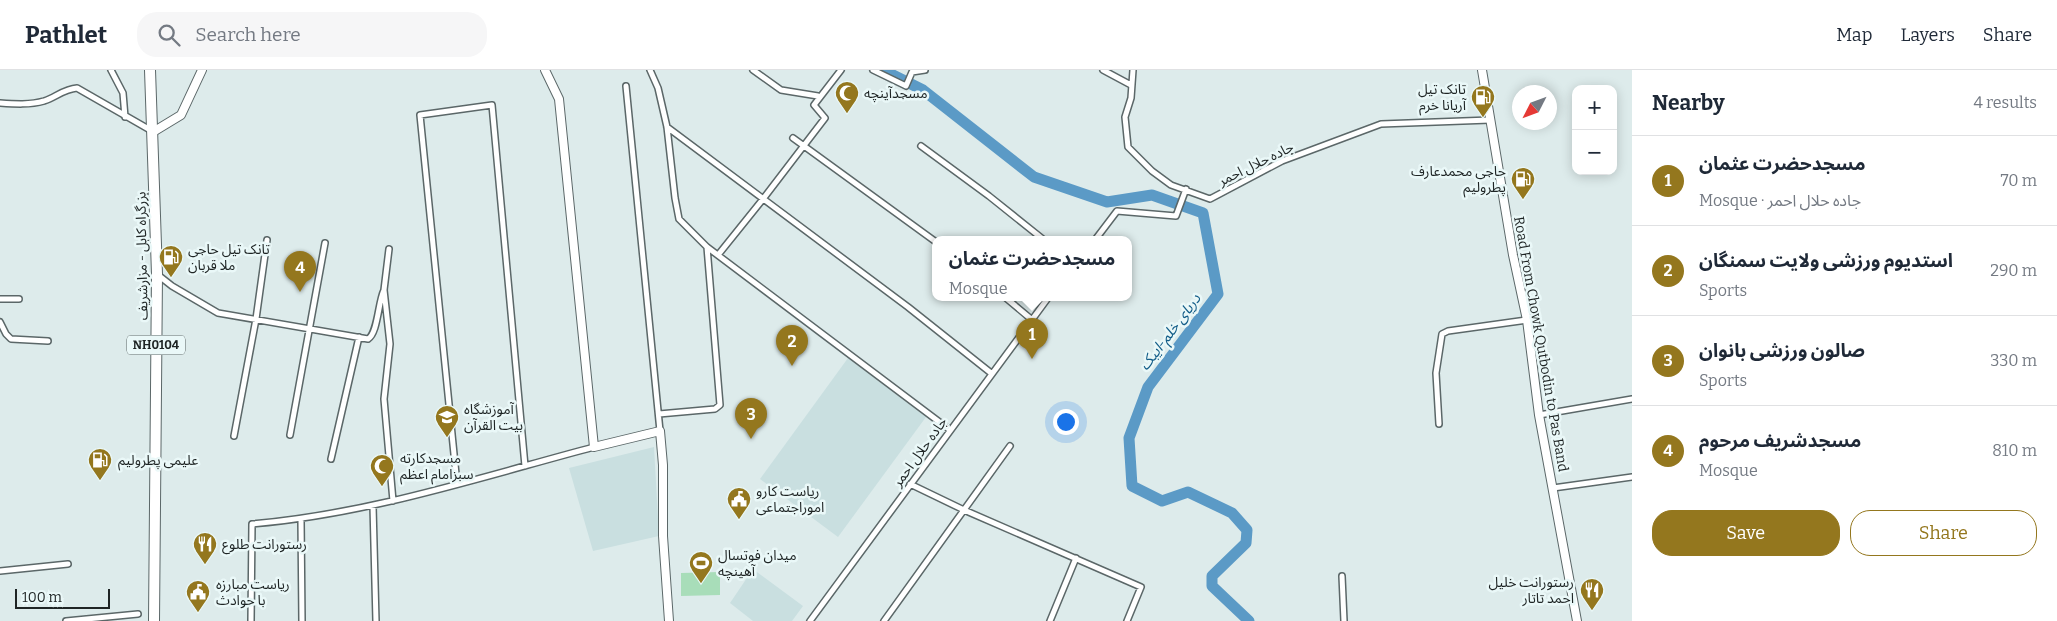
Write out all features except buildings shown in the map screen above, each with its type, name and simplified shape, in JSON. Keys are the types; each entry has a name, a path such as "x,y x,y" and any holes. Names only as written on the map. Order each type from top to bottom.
{"highway":[{"name":"بزرگراه کابل - مزارشریف","path":"150,70 157,274 154,621"}],"street":[{"path":"111,70 123,93 126,117"},
{"path":"0,103 32,104 49,99 67,89 77,88 153,132 181,115 202,70"},
{"path":"545,70 559,99 594,447"},
{"path":"650,70 658,88 667,128 679,219 707,247 950,430"},
{"path":"753,70 780,90 818,96"},
{"path":"718,254 763,200 825,118 814,105 818,96 841,70"},
{"path":"873,70 906,86 912,72 925,70"},
{"path":"1103,70 1130,85"},
{"path":"1098,236 1117,211 1176,216 1186,189 1171,185 1152,171 1128,147 1125,117 1131,98 1130,85 1133,70"},
{"name":"Road From Chowk Qutbodin to Pas Band","path":"1482,70 1527,320 1539,415 1577,621"},
{"path":"626,86 664,465 663,536 669,621"},
{"path":"457,484 420,115 492,105 525,466"},
{"name":"جاده حلال احمر","path":"1186,189 1210,200 1282,161 1380,124 1490,120"},
{"path":"667,128 908,307 992,373"},
{"path":"793,138 932,239"},
{"path":"921,146 1039,236"},
{"path":"234,436 256,319 266,240"},
{"path":"290,435 325,243"},
{"path":"659,414 715,409 720,405 707,247"},
{"path":"389,249 384,290 390,344 384,399 393,501"},
{"path":"157,274 172,286 218,313 368,339 374,332 377,307 384,290"},
{"path":"0,299 19,298"},
{"path":"1010,301 1031,319"},
{"name":"جاده حلال احمر","path":"810,621 1046,301"},
{"path":"1439,424 1436,373 1442,334 1448,331 1527,320"},
{"path":"0,322 11,339 48,340"},
{"path":"331,459 358,337"},
{"path":"1539,415 1632,399"},
{"path":"251,621 252,524 301,520 373,506 660,431"},
{"path":"887,620 1010,446"},
{"path":"1553,488 1632,477"},
{"path":"910,484 964,510 1142,587 1126,621"},
{"path":"373,506 376,621"},
{"path":"301,520 302,621"},
{"path":"1050,621 1076,558"},
{"path":"0,572 68,564"},
{"path":"1342,576 1344,621"},
{"path":"66,621 138,614"}],"shaded area":[{"path":"848,358 926,417 838,537 760,479"},
{"path":"654,447 659,536 593,551 569,468"},
{"path":"753,569 803,606 792,621 753,621 730,603"}],"green space":[{"name":"میدان فوتسال آهینچه","path":"720,572 720,595 681,596 681,573"}],"waterway":[{"name":"دریای خلم-ایبک","path":"883,70 923,90 1034,177 1107,202 1152,195 1203,213 1218,294 1148,387 1129,438 1132,486 1162,501 1188,492 1232,513 1247,530 1246,543 1212,576 1212,586 1249,621"}],"place":[{"name":"مسجدآینچه","path":"847,114"},
{"name":"تانک تیل آریانا خرم","path":"1483,118"},
{"name":"حاجی محمدعارف پطرولیم","path":"1523,200"},
{"name":"تانک تیل حاجی ملا قربان","path":"171,278"},
{"name":"مسجدشریف مرحوم","path":"300,292"},
{"name":"مسجدحضرت عثمان","path":"1032,359"},
{"name":"استدیوم ورزشی ولایت سمنگان","path":"792,366"},
{"name":"آموزشگاه بیت القرآن","path":"447,438"},
{"name":"صالون ورزشی بانوان","path":"751,439"},
{"name":"علیمی پطرولیم","path":"100,481"},
{"name":"مسجدکارته سبزامام اعظم","path":"382,487"},
{"name":"ریاست کارو اموراجتماعی","path":"739,520"},
{"name":"رستورانت طلوع","path":"205,565"},
{"name":"میدان فوتسال آهینچه","path":"701,584"},
{"name":"رستورانت خلیل احمد تاتار","path":"1592,611"},
{"name":"ریاست مبارزه با حوادث","path":"198,613"}]}
